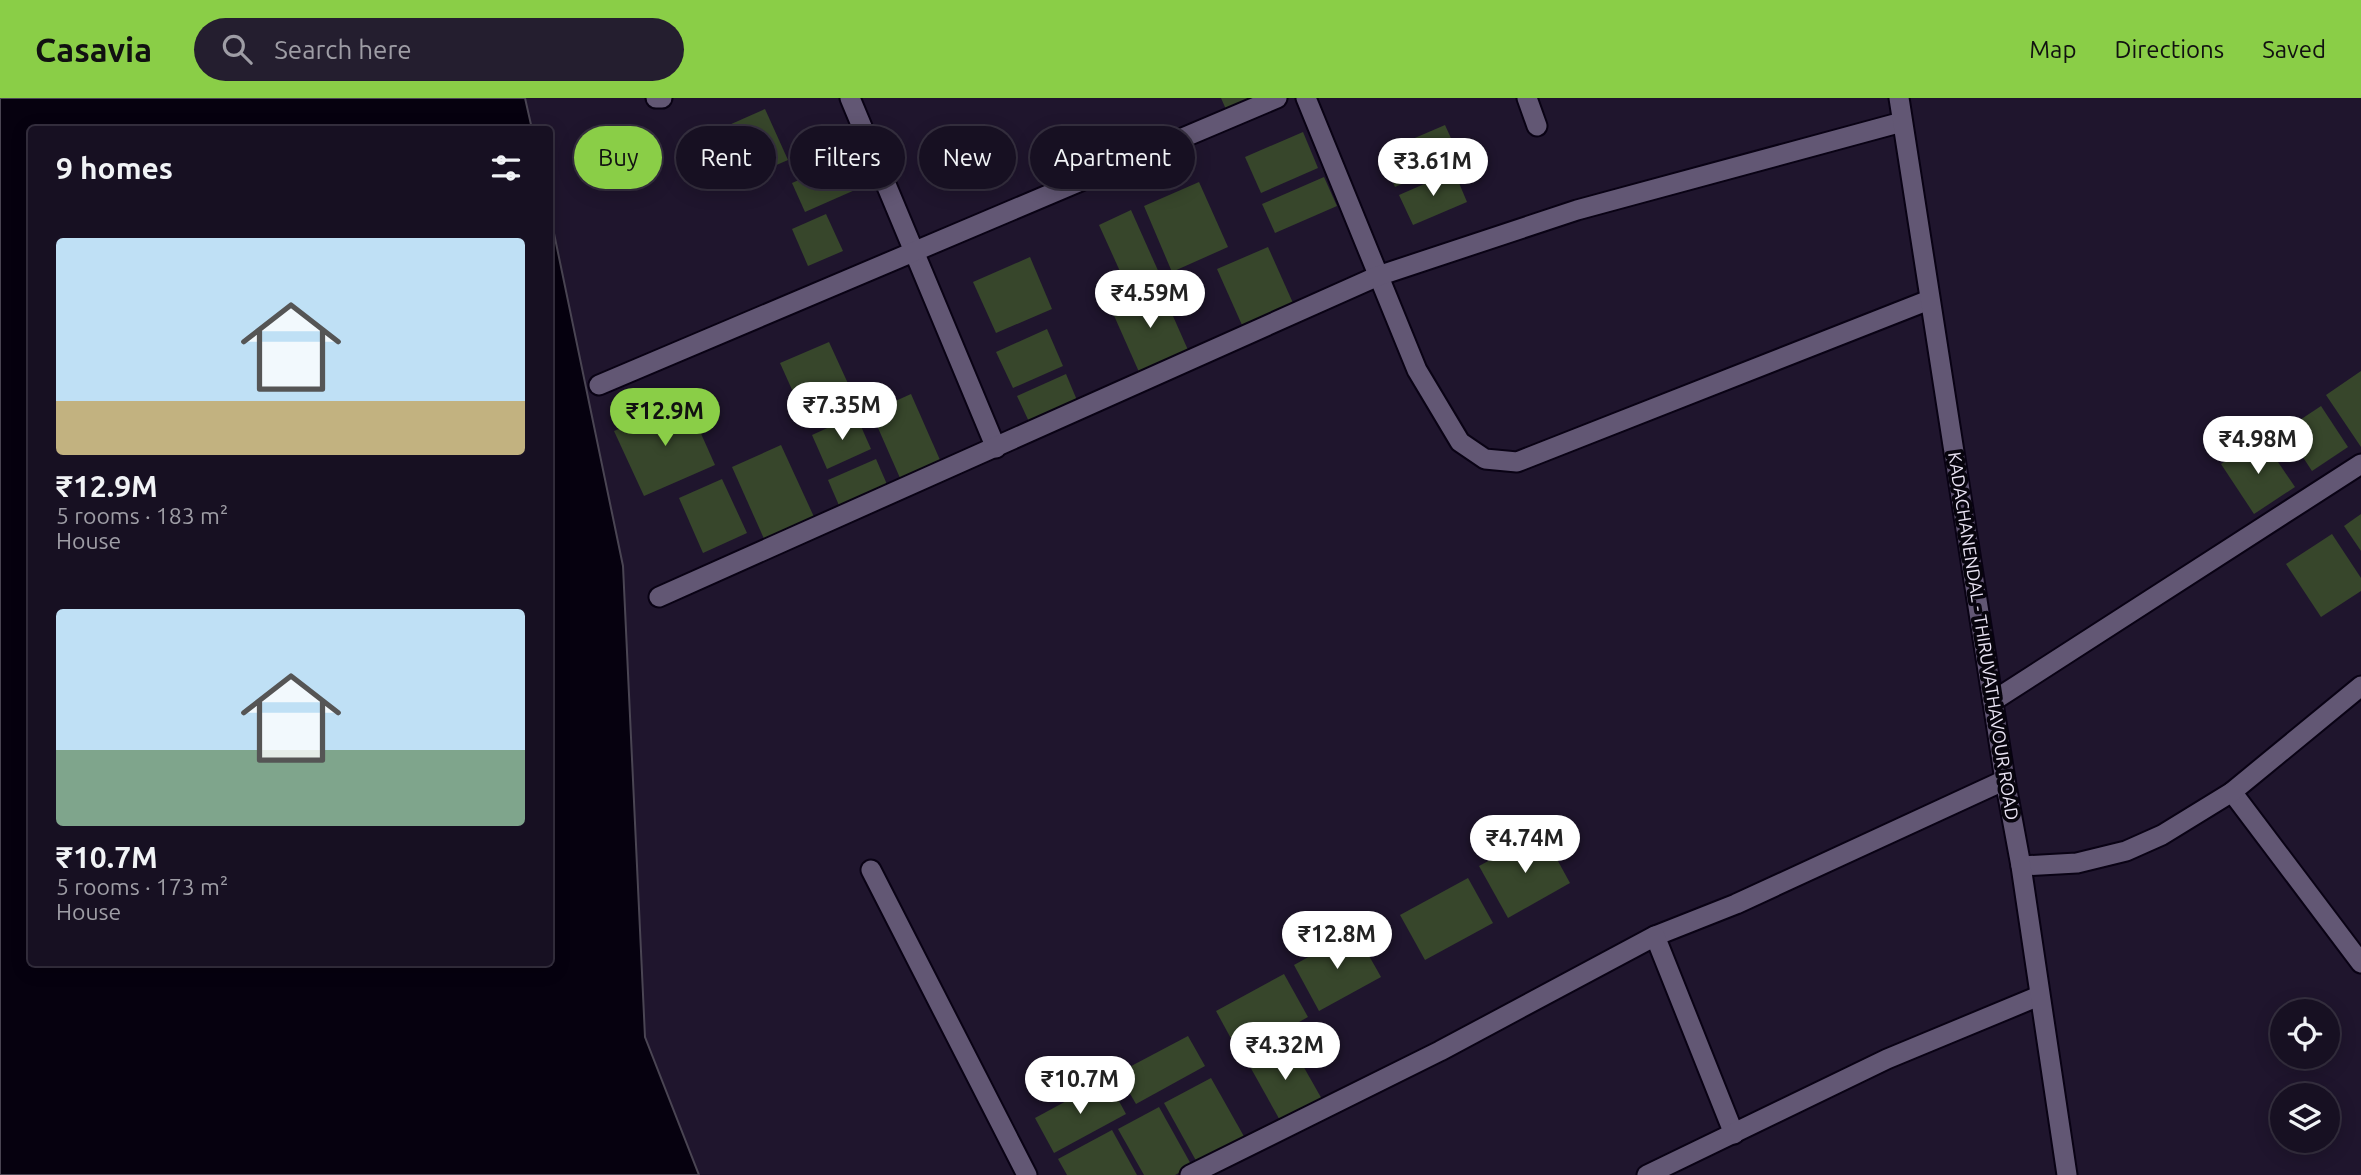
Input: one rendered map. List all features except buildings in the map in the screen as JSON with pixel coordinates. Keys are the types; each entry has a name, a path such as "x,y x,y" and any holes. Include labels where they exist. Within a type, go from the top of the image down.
{"street":[{"path":"656,98 662,98"},
{"path":"850,98 996,447"},
{"path":"598,385 1277,98"},
{"path":"1306,98 1417,370 1460,442 1485,459 1517,463 1929,300"},
{"path":"1527,98 1537,126"},
{"name":"KADACHANENDAL - THIRUVATHAVOUR ROAD","path":"1899,98 2004,780 2021,866 2067,1175"},
{"path":"659,597 1378,276 1577,210 1902,122"},
{"path":"1993,701 2361,464"},
{"path":"2021,866 2077,863 2126,851 2162,835 2232,792 2357,696"},
{"path":"1189,1175 1440,1051 1655,936 1736,904 2004,780"},
{"path":"2232,792 2361,962"},
{"path":"871,870 1027,1175"},
{"path":"1655,936 1734,1133"},
{"path":"1647,1175 1887,1059 2039,996"}],"shaded area":[{"path":"0,98 525,98 531,126 28,126 28,966 553,966 553,228 623,566 645,1037 699,1175 0,1175"}]}
